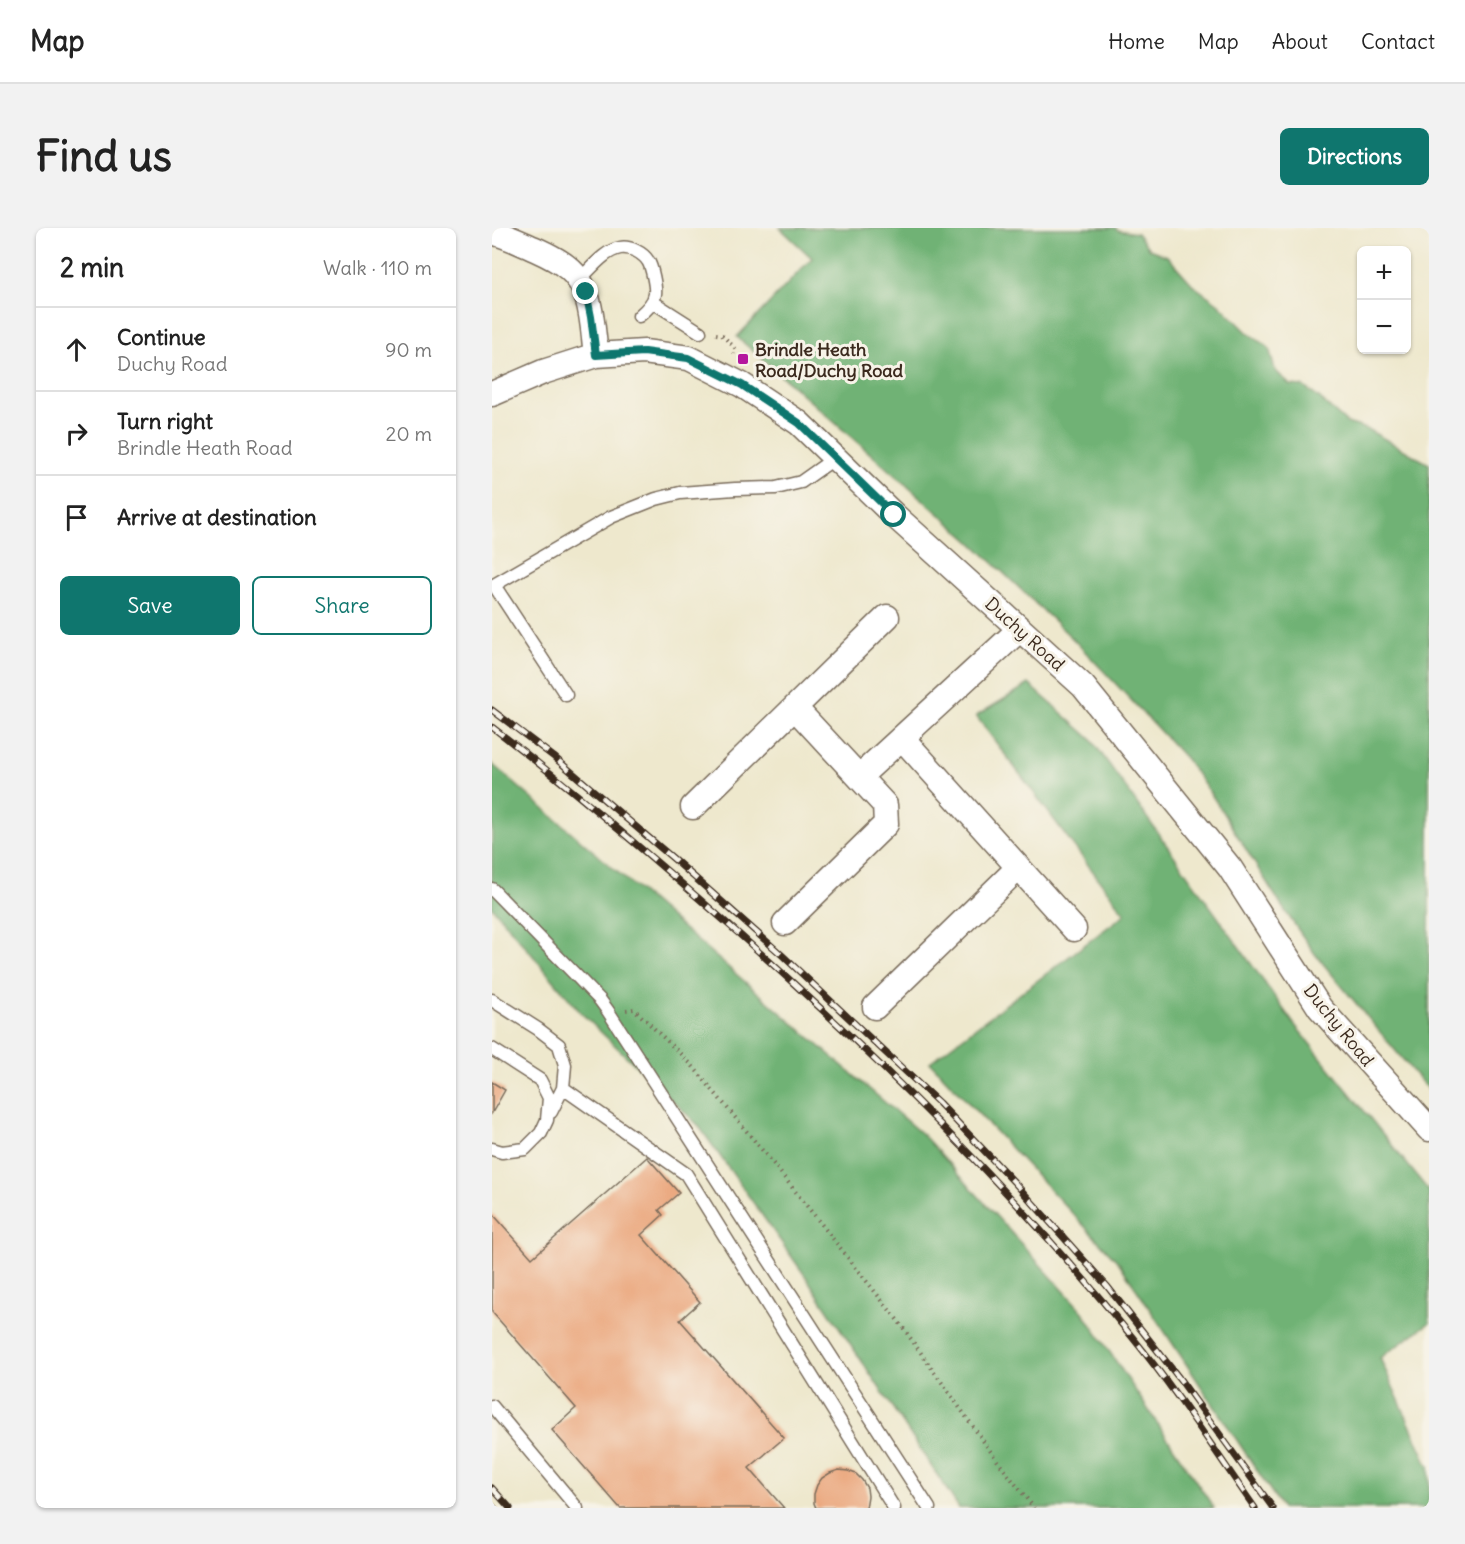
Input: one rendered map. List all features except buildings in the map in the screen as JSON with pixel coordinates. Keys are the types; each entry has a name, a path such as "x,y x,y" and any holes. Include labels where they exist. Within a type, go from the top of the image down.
{"street":[{"path":"492,232 502,234 547,255 568,268 579,280 586,292 596,355"},
{"name":"Duchy Road","path":"492,394 543,372 596,355 644,352 688,358 742,385 799,423 835,459 1083,686 1230,868 1320,1008 1429,1129"},
{"path":"693,807 887,617"},
{"path":"859,777 1020,629"},
{"path":"785,923 886,824 885,805 795,708"},
{"path":"902,738 1074,929"},
{"path":"875,1007 1018,868"}],"lane":[{"path":"579,280 610,252 626,248 641,254 649,262 655,295 653,302 639,316"},
{"path":"653,302 700,332"},
{"path":"566,695 494,585 611,518 656,499 680,494 776,488 801,482 835,459"},
{"path":"492,889 608,1011 929,1508"},
{"path":"492,1000 559,1045 565,1065 563,1088 541,1133 525,1149 502,1152 492,1149"},
{"path":"492,1049 540,1080 549,1098 547,1120"},
{"path":"563,1088 686,1174 894,1508"},
{"path":"492,1406 577,1508"}],"path":[{"path":"608,1011 634,1009 691,1064 899,1322 996,1459 1034,1508"}],"green space":[{"path":"780,228 1116,228 1137,233 1149,249 1167,256 1194,286 1219,304 1248,333 1269,348 1275,370 1290,385 1303,386 1347,423 1367,429 1429,464 1429,1091 1315,954 1186,759 1073,639 970,541 737,337 812,258"},
{"path":"1029,684 1091,739 1294,1024 1429,1191 1429,1323 1380,1358 1429,1467 1429,1508 1282,1508 1119,1263 930,1062 1125,914 976,716"},
{"path":"492,764 924,1136 1083,1312 1214,1508 959,1508 806,1277 698,1125 581,1013 492,907"}],"railway":[{"path":"492,710 554,757 675,860 782,955 939,1103 1014,1182 1107,1286 1179,1378 1273,1508"},
{"path":"492,727 612,824 783,973 888,1072 990,1175 1087,1282 1149,1358 1255,1508"},
{"path":"492,1488 510,1508"}],"place":[{"name":"Brindle Heath Road/Duchy Road","path":"743,359"}],"route":[{"path":"586,292 596,355 644,352 688,358 742,385 799,423 894,515"}]}
